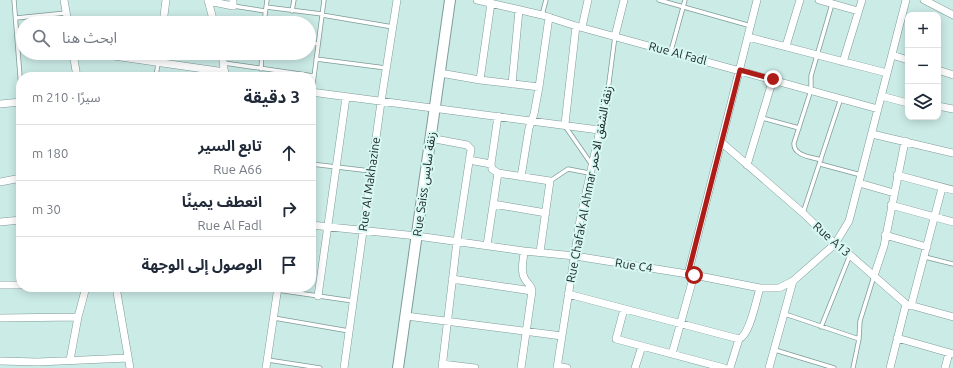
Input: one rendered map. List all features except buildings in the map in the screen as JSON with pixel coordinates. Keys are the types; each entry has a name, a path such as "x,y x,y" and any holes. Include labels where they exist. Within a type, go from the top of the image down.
{"street":[{"path":"64,0 67,16"},
{"path":"164,16 166,0"},
{"name":"Rue Al Makhazine","path":"344,368 362,231 397,0"},
{"name":"Rue Saiss زنقة سايس","path":"398,368 450,0"},
{"name":"Rue Al Fadl","path":"477,0 545,16 878,109"},
{"path":"565,124 579,26 588,0"},
{"name":"Rue Chafak Al Ahmar زنقة الشفق الاحمر","path":"615,36 624,0"},
{"path":"672,354 681,323 721,142 757,0"},
{"path":"786,46 800,0"},
{"path":"819,0 858,11"},
{"path":"843,62 862,0"},
{"name":"Rue C4","path":"316,225 417,236 524,251 574,256 691,274 760,288 779,288 793,281 835,244 849,221 906,0"},
{"path":"924,0 953,15"},
{"path":"212,16 208,1 233,3"},
{"path":"480,80 491,3"},
{"path":"512,84 519,10"},
{"path":"521,176 529,128 539,87 545,16"},
{"path":"748,37 888,73"},
{"path":"892,55 905,59"},
{"path":"74,60 76,72"},
{"path":"138,60 213,72"},
{"path":"223,60 225,72"},
{"path":"941,71 953,74"},
{"path":"440,73 480,80 539,87"},
{"path":"747,165 773,79"},
{"path":"316,93 565,124 599,130"},
{"path":"882,96 905,102"},
{"path":"318,296 346,97"},
{"name":"Rue Chafak Al Ahmar زنقة الشفق الاحمر","path":"557,367 574,256 599,130 607,98"},
{"path":"0,104 16,102"},
{"path":"941,107 953,109"},
{"path":"498,116 491,164 492,169 498,173 550,181 540,252"},
{"path":"872,134 953,153"},
{"path":"430,138 467,145 471,149 457,241 442,366 475,368"},
{"path":"874,276 881,257 905,141"},
{"name":"Rue A13","path":"721,142 803,213 835,244 909,305 953,316"},
{"path":"469,160 491,164"},
{"path":"487,245 498,173"},
{"path":"898,175 953,190"},
{"path":"0,182 16,179"},
{"path":"859,183 894,193"},
{"path":"890,368 897,338 925,257 942,188"},
{"path":"494,204 546,213"},
{"path":"891,205 953,222"},
{"path":"0,222 16,220"},
{"path":"885,235 927,247"},
{"path":"521,368 532,291 531,286 524,279 522,273 524,251"},
{"path":"452,279 532,291"},
{"path":"769,368 793,281"},
{"path":"0,285 16,285"},
{"path":"568,294 738,339 742,338 747,331 760,288"},
{"path":"70,360 78,317 85,292"},
{"path":"117,292 130,368"},
{"path":"266,368 277,292"},
{"path":"624,309 616,339 724,368"},
{"path":"406,316 562,336"},
{"path":"0,318 78,317"},
{"path":"897,338 951,353 945,368"},
{"path":"730,368 738,339"},
{"path":"635,368 642,346"},
{"path":"0,361 38,365 70,360 128,358"},
{"path":"557,367 567,368"}],"lane":[{"path":"14,0 16,18"},
{"path":"265,16 266,0"},
{"path":"292,11 294,0"},
{"path":"324,0 316,59 386,68"},
{"path":"545,16 546,0"},
{"path":"659,0 750,26"},
{"path":"671,52 685,0"},
{"path":"233,3 266,9 322,15 393,27"},
{"path":"832,4 817,55 810,82 811,90 794,144 794,149 798,153 821,162 861,175"},
{"name":"Rue Chafak Al Ahmar زنقة الشفق الاحمر","path":"607,98 615,36"},
{"path":"19,60 20,72"},
{"path":"261,69 262,60"},
{"path":"314,72 316,60"},
{"path":"157,72 158,63"},
{"path":"224,63 284,72"},
{"path":"803,213 841,98"},
{"path":"762,118 799,128"},
{"path":"565,124 591,170"},
{"path":"316,165 371,171"},
{"path":"550,181 568,169 591,170"},
{"path":"821,327 850,255"},
{"path":"925,257 953,264"},
{"path":"853,368 859,339 860,321 874,276"},
{"path":"295,292 353,301"},
{"path":"785,314 859,339"},
{"path":"274,318 349,331"},
{"path":"775,350 834,368"},
{"path":"268,360 320,368"}],"route":[{"path":"694,275 688,274 740,70 773,79"}]}
